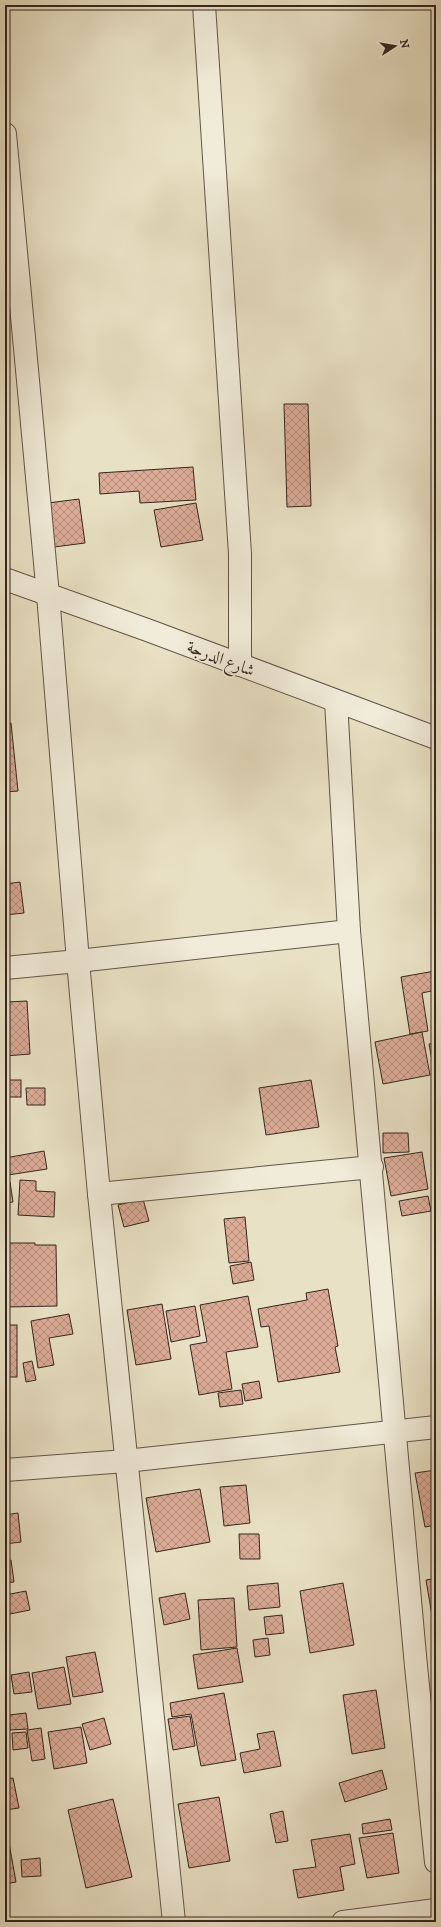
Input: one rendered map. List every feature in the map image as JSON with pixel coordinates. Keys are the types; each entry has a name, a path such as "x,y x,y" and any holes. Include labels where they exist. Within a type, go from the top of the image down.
{"street":[{"path":"204,5 240,554 240,666"},
{"path":"5,134 48,595 99,1194 174,1922"},
{"name":"شارع الدرجة","path":"5,580 150,631 240,666 436,738"},
{"path":"336,701 350,931 372,1167 394,1432 436,1862"},
{"path":"5,968 350,931"},
{"path":"99,1194 372,1167"},
{"path":"5,1470 126,1461 436,1427"},
{"path":"343,1922 436,1910"}],"building":[{"path":"284,404 308,404 311,506 287,507"},
{"path":"193,467 196,500 140,503 139,491 100,494 99,473"},
{"path":"79,499 85,543 54,547 48,503"},
{"path":"196,503 203,540 161,547 154,510"},
{"path":"5,687 8,709 5,709"},
{"path":"11,723 18,791 5,792 5,724"},
{"path":"20,882 24,913 5,915 5,884"},
{"path":"435,971 436,990 422,993 428,1031 410,1034 401,977"},
{"path":"27,1001 30,1054 5,1056 5,1013 8,1013 7,1002"},
{"path":"422,1032 430,1075 383,1084 375,1042"},
{"path":"436,1043 436,1083 429,1044"},
{"path":"5,1080 21,1080 21,1097 5,1097"},
{"path":"311,1080 319,1127 266,1135 259,1088"},
{"path":"26,1088 45,1088 45,1105 27,1105"},
{"path":"383,1133 408,1133 409,1152 383,1153"},
{"path":"44,1151 47,1169 8,1175 5,1158"},
{"path":"422,1152 428,1189 391,1196 384,1158"},
{"path":"20,1180 36,1181 36,1191 55,1192 54,1217 18,1215"},
{"path":"10,1182 13,1202 5,1203 5,1183"},
{"path":"428,1196 431,1211 402,1216 399,1201"},
{"path":"143,1199 149,1221 124,1227 118,1205"},
{"path":"245,1217 249,1261 229,1263 224,1219"},
{"path":"5,1243 56,1245 57,1306 5,1307"},
{"path":"251,1262 254,1280 233,1284 230,1266"},
{"path":"328,1289 338,1346 335,1347 340,1372 278,1382 269,1326 261,1327 258,1309 307,1300 306,1293"},
{"path":"248,1296 258,1347 226,1352 232,1389 199,1395 190,1345 207,1342 200,1305"},
{"path":"162,1304 171,1359 136,1365 127,1310"},
{"path":"195,1306 200,1336 171,1342 166,1311"},
{"path":"69,1314 73,1334 49,1338 54,1365 38,1368 31,1321"},
{"path":"5,1325 17,1325 17,1377 5,1377"},
{"path":"32,1361 36,1380 26,1382 23,1363"},
{"path":"259,1381 262,1398 245,1401 242,1384"},
{"path":"241,1390 243,1404 220,1407 218,1393"},
{"path":"436,1470 436,1525 425,1527 415,1473"},
{"path":"246,1485 250,1523 224,1526 220,1487"},
{"path":"200,1489 210,1542 156,1552 146,1498"},
{"path":"18,1513 21,1542 5,1544 5,1515"},
{"path":"239,1534 259,1534 260,1559 240,1559"},
{"path":"11,1560 14,1582 5,1583 5,1561"},
{"path":"436,1578 436,1639 426,1580"},
{"path":"278,1583 280,1607 249,1610 247,1586"},
{"path":"343,1583 354,1645 310,1653 300,1591"},
{"path":"26,1591 30,1610 5,1615 5,1595"},
{"path":"185,1593 190,1619 164,1625 159,1598"},
{"path":"234,1598 237,1647 201,1650 198,1600"},
{"path":"282,1615 284,1633 266,1635 264,1617"},
{"path":"268,1638 270,1655 255,1657 253,1640"},
{"path":"237,1648 243,1682 198,1689 193,1655"},
{"path":"95,1652 103,1692 73,1697 66,1657"},
{"path":"64,1667 71,1704 38,1709 32,1673"},
{"path":"29,1672 32,1692 14,1694 11,1675"},
{"path":"376,1690 385,1748 352,1754 343,1695"},
{"path":"224,1693 236,1760 201,1766 191,1714 172,1717 170,1703"},
{"path":"26,1713 28,1729 10,1730 9,1715"},
{"path":"190,1716 195,1746 173,1750 168,1719"},
{"path":"104,1718 111,1744 90,1750 82,1724"},
{"path":"81,1727 87,1763 54,1769 48,1732"},
{"path":"41,1728 45,1759 32,1761 27,1730"},
{"path":"274,1731 281,1766 244,1773 240,1753 260,1749 257,1734"},
{"path":"26,1732 28,1748 13,1750 12,1733"},
{"path":"382,1770 387,1789 345,1802 339,1783"},
{"path":"13,1778 19,1808 5,1810 5,1779"},
{"path":"219,1797 230,1861 189,1868 178,1804"},
{"path":"113,1799 132,1877 86,1888 68,1810"},
{"path":"283,1811 288,1841 276,1843 270,1814"},
{"path":"390,1819 392,1830 363,1834 362,1824"},
{"path":"5,1832 7,1832 16,1882 5,1884"},
{"path":"393,1833 399,1873 367,1878 359,1838"},
{"path":"350,1834 355,1864 340,1867 344,1890 298,1898 293,1870 316,1867 311,1840"},
{"path":"40,1858 41,1876 22,1877 21,1860"}]}
